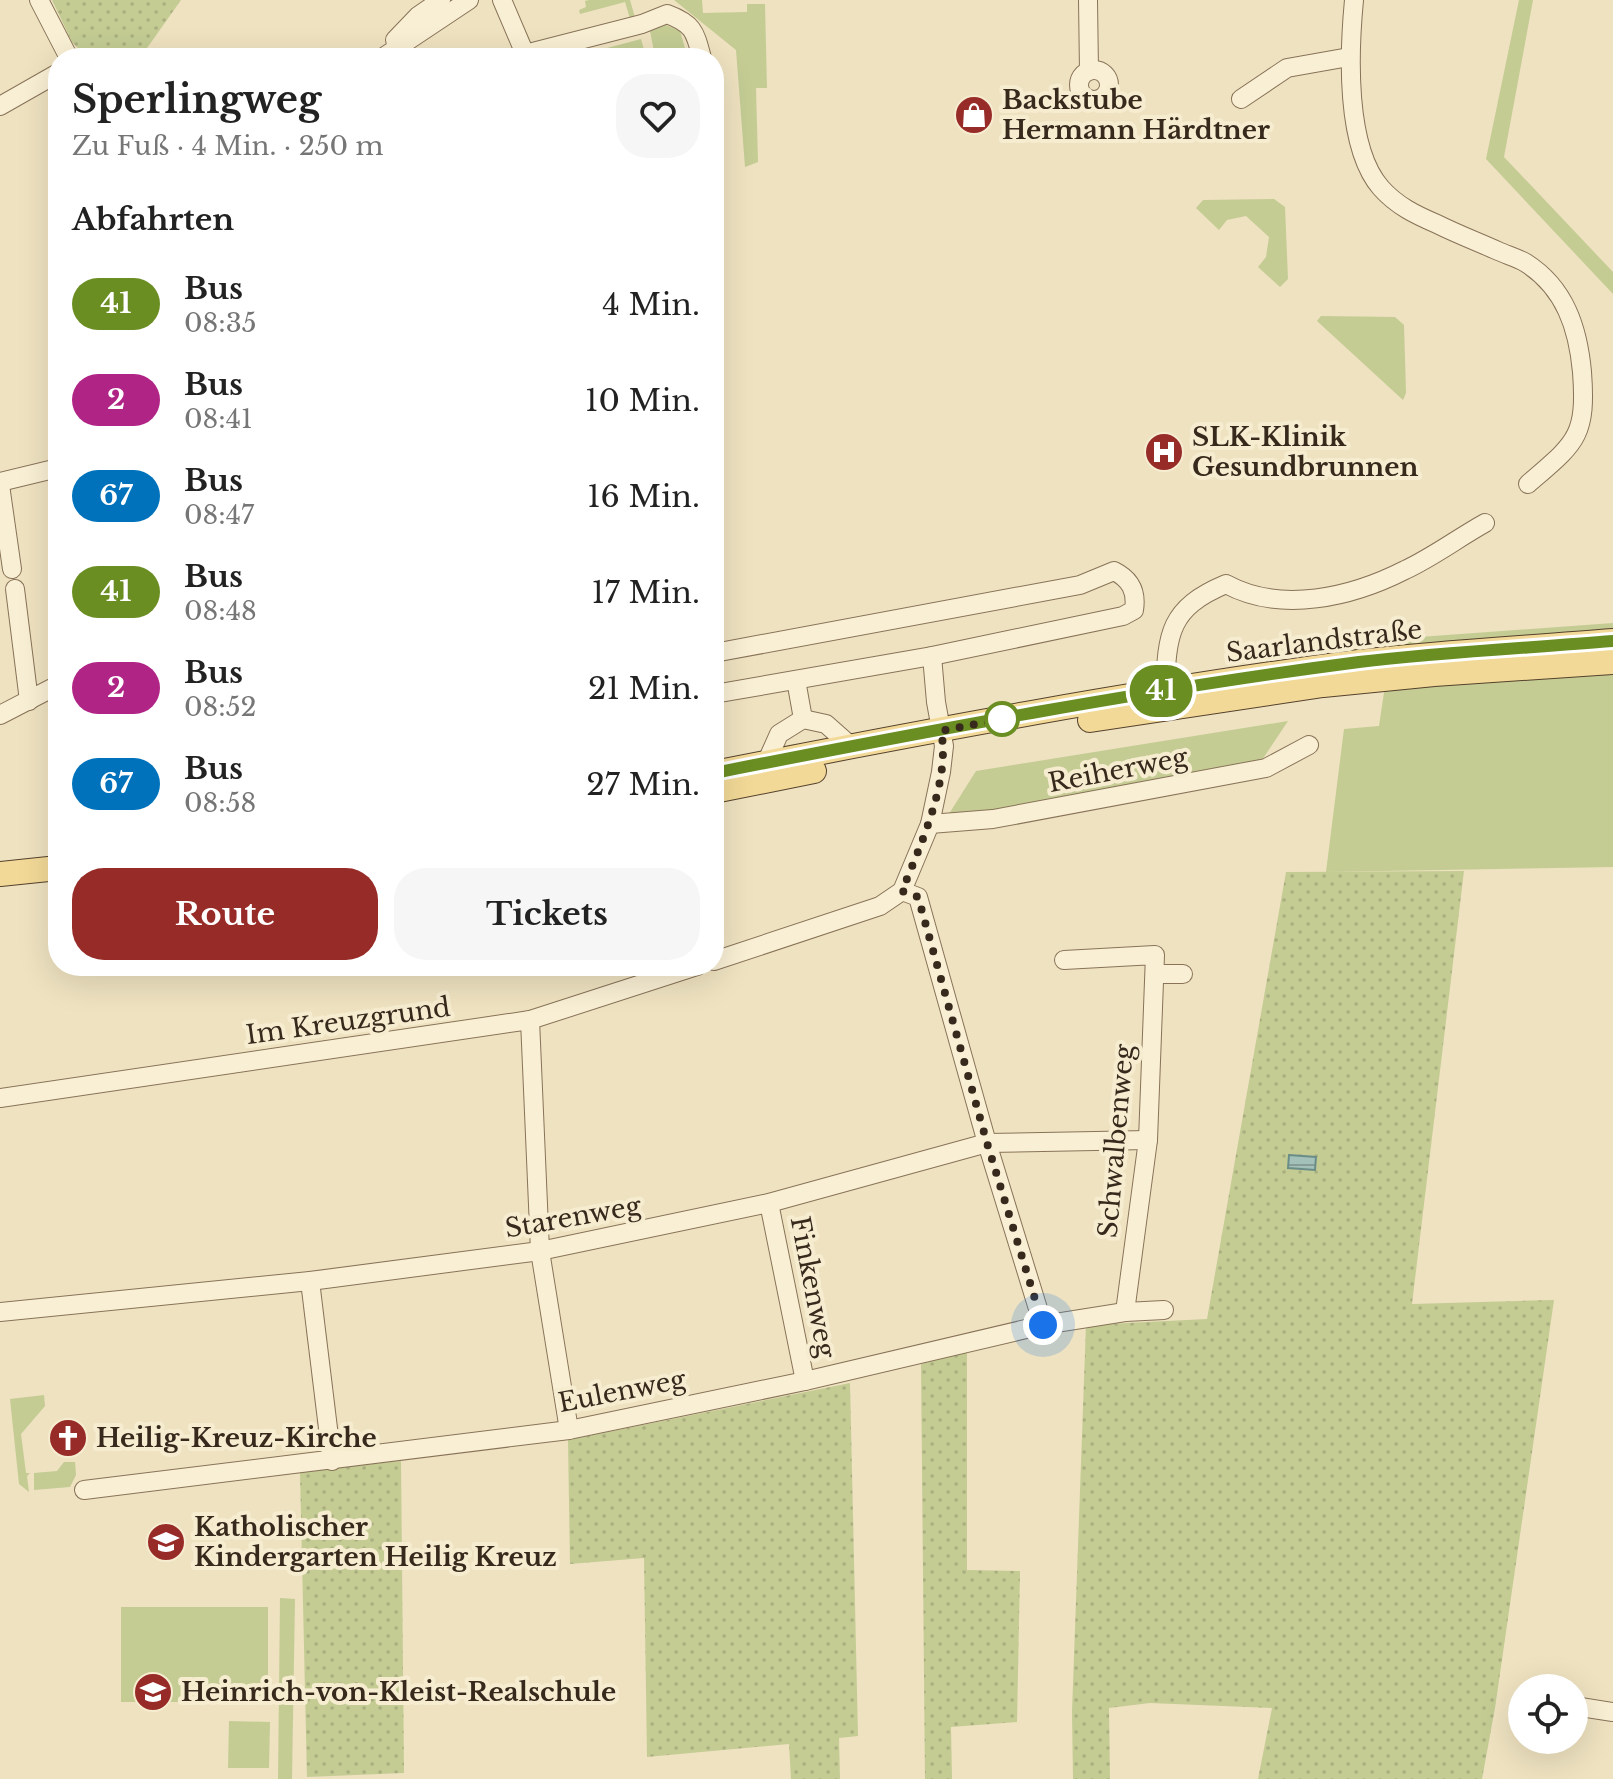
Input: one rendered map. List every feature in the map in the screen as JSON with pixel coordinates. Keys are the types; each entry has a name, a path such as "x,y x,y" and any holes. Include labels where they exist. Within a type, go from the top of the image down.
{"main road":[{"name":"Saarlandstraße","path":"724,789 1165,691 1362,662 1613,641"},
{"name":"Saarlandstraße","path":"724,771 852,747 943,739 1323,685 1613,662"},
{"path":"0,874 48,869"},
{"path":"0,890 48,886"}],"street":[{"path":"39,0 64,48"},
{"path":"389,48 410,23 441,0"},
{"path":"396,48 464,4 479,0"},
{"path":"502,0 517,48"},
{"path":"1088,0 1089,71"},
{"path":"1354,0 1349,57 1360,149 1380,187 1404,209 1526,262 1552,286 1571,314 1580,347 1583,386 1581,429 1566,451 1528,484"},
{"path":"550,48 642,24 665,7 690,26 699,48"},
{"path":"1241,99 1287,68 1349,57"},
{"path":"0,106 48,79"},
{"path":"12,569 0,484 48,471"},
{"path":"1165,691 1170,636 1177,617 1199,595 1226,584 1239,591 1305,601 1334,596 1404,571 1485,523"},
{"path":"724,651 1080,585 1114,571 1126,577 1136,596 1134,610 1123,616 932,656 724,692"},
{"path":"15,589 29,701"},
{"path":"724,958 880,906 902,891 930,824 943,739 932,656"},
{"path":"796,680 803,719"},
{"path":"0,715 48,691"},
{"path":"766,763 779,734 803,719 826,724 852,747"},
{"name":"Reiherweg","path":"930,824 993,819 1266,768 1309,745"},
{"path":"902,891 918,897 987,1143 1043,1325"},
{"path":"1064,960 1155,964 1183,974"},
{"name":"Schwalbenweg","path":"1125,1312 1148,1140 1155,964"},
{"name":"Im Kreuzgrund","path":"0,1098 530,1020 666,976"},
{"path":"530,1020 540,1251 569,1430"},
{"name":"Starenweg","path":"0,1312 310,1281 540,1251 769,1203 987,1143 1148,1140"},
{"name":"Finkenweg","path":"769,1203 805,1381"},
{"path":"310,1281 332,1461"},
{"name":"Eulenweg","path":"84,1490 569,1430 805,1381 1043,1325 1125,1312 1164,1310"},
{"path":"1588,1708 1613,1712"}],"green space":[{"path":"52,0 181,0 147,48 78,48"},
{"path":"630,0 636,21 631,22 625,2 580,14 579,10 586,7 585,1"},
{"path":"674,0 702,0 703,13 747,12 747,4 765,4 767,88 756,88 758,162 745,167 736,50"},
{"path":"1519,0 1533,0 1504,157 1613,272 1613,294 1486,159"},
{"path":"666,25 680,31 685,48 653,48 650,31"},
{"path":"641,39 644,48 607,48"},
{"path":"1274,199 1285,207 1288,279 1280,287 1258,267 1266,257 1269,237 1246,216 1227,220 1219,230 1196,208 1203,200"},
{"path":"1321,316 1395,317 1404,325 1406,393 1403,400 1317,321"},
{"path":"1613,623 1613,867 1326,872 1344,729 1379,726 1392,639"},
{"path":"1288,721 1258,766 993,815 947,817 976,771"},
{"path":"1464,871 1412,1304 1554,1300 1482,1779 1258,1779 1272,1708 1150,1703 1109,1708 1110,1779 1073,1779 1072,1712 1086,1325 1207,1319 1286,872"},
{"path":"967,1351 967,1570 1020,1571 1017,1722 951,1727 952,1779 925,1779 921,1364"},
{"path":"850,1383 858,1736 839,1738 840,1779 791,1779 789,1744 647,1757 644,1558 570,1564 568,1440"},
{"path":"44,1395 45,1406 21,1434 26,1473 30,1473 27,1476 29,1492 19,1484 10,1399"},
{"path":"401,1461 404,1773 307,1777 300,1472"},
{"path":"64,1462 75,1462 76,1475 70,1487 34,1490 34,1473 57,1471"},
{"path":"280,1598 295,1599 292,1779 278,1779"},
{"path":"121,1607 268,1607 268,1702 121,1702"},
{"path":"229,1721 270,1722 269,1768 228,1768"}],"water":[{"path":"1289,1155 1316,1157 1315,1170 1288,1168"}],"bus line":[{"name":"41","path":"724,771 1225,681 1362,662 1613,641"}],"place":[{"name":"Backstube Hermann Härdtner","path":"974,115"},
{"name":"SLK-Klinik Gesundbrunnen","path":"1164,452"},
{"name":"Heilig-Kreuz-Kirche","path":"68,1438"},
{"name":"Katholischer Kindergarten Heilig Kreuz","path":"166,1542"},
{"name":"Heinrich-von-Kleist-Realschule","path":"153,1692"}],"route":[{"path":"1002,719 941,731 944,746 941,772 930,824 902,891 918,897 987,1143 1043,1325"}]}
